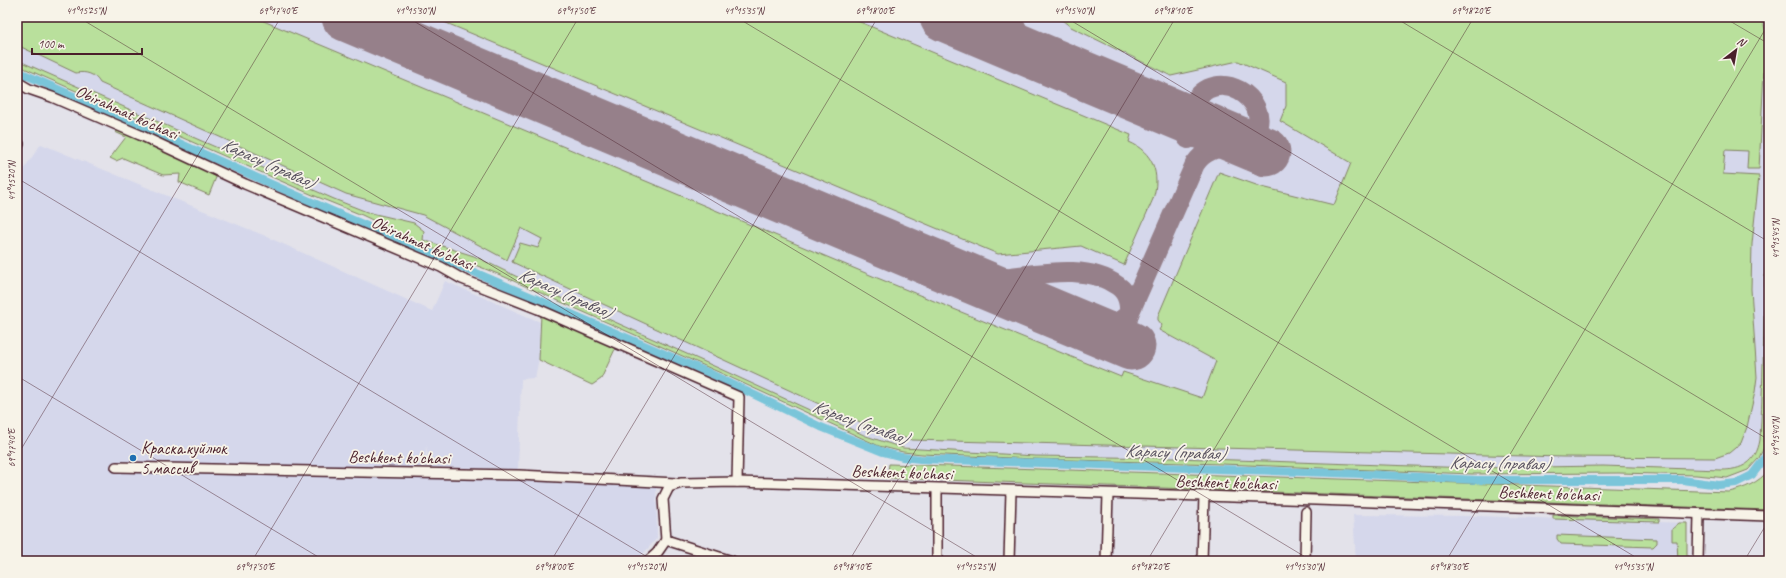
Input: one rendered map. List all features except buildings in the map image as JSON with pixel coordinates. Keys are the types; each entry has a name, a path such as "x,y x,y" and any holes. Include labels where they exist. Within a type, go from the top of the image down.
{"street":[{"name":"Obirahmat ko'chasi","path":"17,82 29,89 52,97 146,137 245,184 441,267 462,279 544,312 739,397 737,482"},
{"name":"Beshkent ko'chasi","path":"116,467 519,475 681,483 737,482 1204,496 1769,516"},
{"path":"648,561 657,553 666,540 662,490 657,482"},
{"name":"Beshkent ko'chasi","path":"663,499 669,487 681,483"},
{"path":"937,489 937,561"},
{"path":"1009,561 1011,491"},
{"path":"1106,561 1108,494"},
{"path":"1202,561 1204,496"},
{"path":"1305,561 1306,512"},
{"path":"1698,561 1699,514"},
{"path":"666,540 732,561"}],"shaded area":[{"path":"17,17 1769,17 1769,187 1765,255 1760,442 1755,454 1749,462 1743,467 1733,470 1603,466 1472,468 1176,458 1035,456 919,449 886,443 866,436 561,298 474,256 423,240 423,229 408,221 367,212 334,199 17,60"},
{"path":"41,144 263,235 432,311 445,281 540,322 539,358 535,378 521,379 518,469 430,467 426,446 425,471 656,477 657,538 637,561 17,561 17,179"},
{"path":"1353,515 1475,516 1687,523 1687,561 1356,561"}],"green space":[{"path":"17,17 254,17 875,277 1121,377 1123,372 1202,398 1216,361 1159,330 1162,325 1158,320 1158,316 1219,172 1262,187 1334,205 1351,163 1280,121 1286,106 1286,82 1238,61 1171,76 1071,27 1058,17 1762,17 1766,34 1759,169 1747,169 1748,151 1725,150 1723,174 1759,176 1752,244 1751,289 1757,377 1755,392 1747,427 1741,443 1729,453 1715,458 1563,457 912,440 873,429 512,262 520,243 538,248 542,239 521,228 507,260 423,215 346,194 100,83 96,77 90,74 83,72 76,73 17,45"},
{"path":"432,17 848,17 1131,135 1129,142 1144,152 1153,165 1156,181 1153,199 1124,265 1081,246 998,254"},
{"path":"17,60 334,199 367,212 414,223 424,231 423,240 474,256 561,298 866,436 903,448 1035,456 1176,458 1472,468 1603,466 1729,470 1742,467 1751,460 1755,454 1760,440 1769,187 1769,319 1764,447 1759,458 1748,470 1727,478 1696,475 1619,473 1472,474 1222,464 1035,459 903,452 879,446 723,374 498,274 424,245 362,215 315,196 17,65"},
{"path":"120,129 217,175 209,195 179,182 180,174 163,175 123,158 116,161 110,158 126,137 115,132"},
{"path":"541,314 616,347 601,379 592,385 539,360"},
{"path":"889,464 1729,492 1751,484 1765,475 1769,470 1769,510 887,478"},
{"path":"1553,515 1659,519 1659,522 1553,519"},
{"path":"1679,523 1687,523 1687,561 1678,561 1677,541 1672,541 1672,529"},
{"path":"1557,535 1657,539 1657,543 1653,547 1561,544 1557,539"}],"waterway":[{"name":"Карасу (правая)","path":"17,71 332,211 709,373 821,427 883,452 902,457 920,459 1363,474 1477,480 1682,480 1719,485 1736,483 1752,475 1765,458 1769,445"}],"taxiway":[{"path":"1012,17 1019,32 1029,45 1057,64"},
{"path":"1086,327 1104,327 1120,321 1129,314 1195,164 1209,151 1243,142 1250,138 1255,132 1258,120 1256,108 1249,98 1239,91 1227,86 1215,87 1203,92 1193,104 1190,112 1187,137"},
{"path":"1150,103 1175,119 1188,139"},
{"path":"964,276 982,279 1052,272 1070,272 1103,278 1118,286 1124,292 1129,305 1128,319"},
{"path":"1062,317 1081,336 1095,341"}],"runway":[{"path":"346,17 1131,346"},
{"path":"944,17 1266,152"}],"place":[{"name":"Краска.куйлюк 5 массив","path":"133,458"}]}
